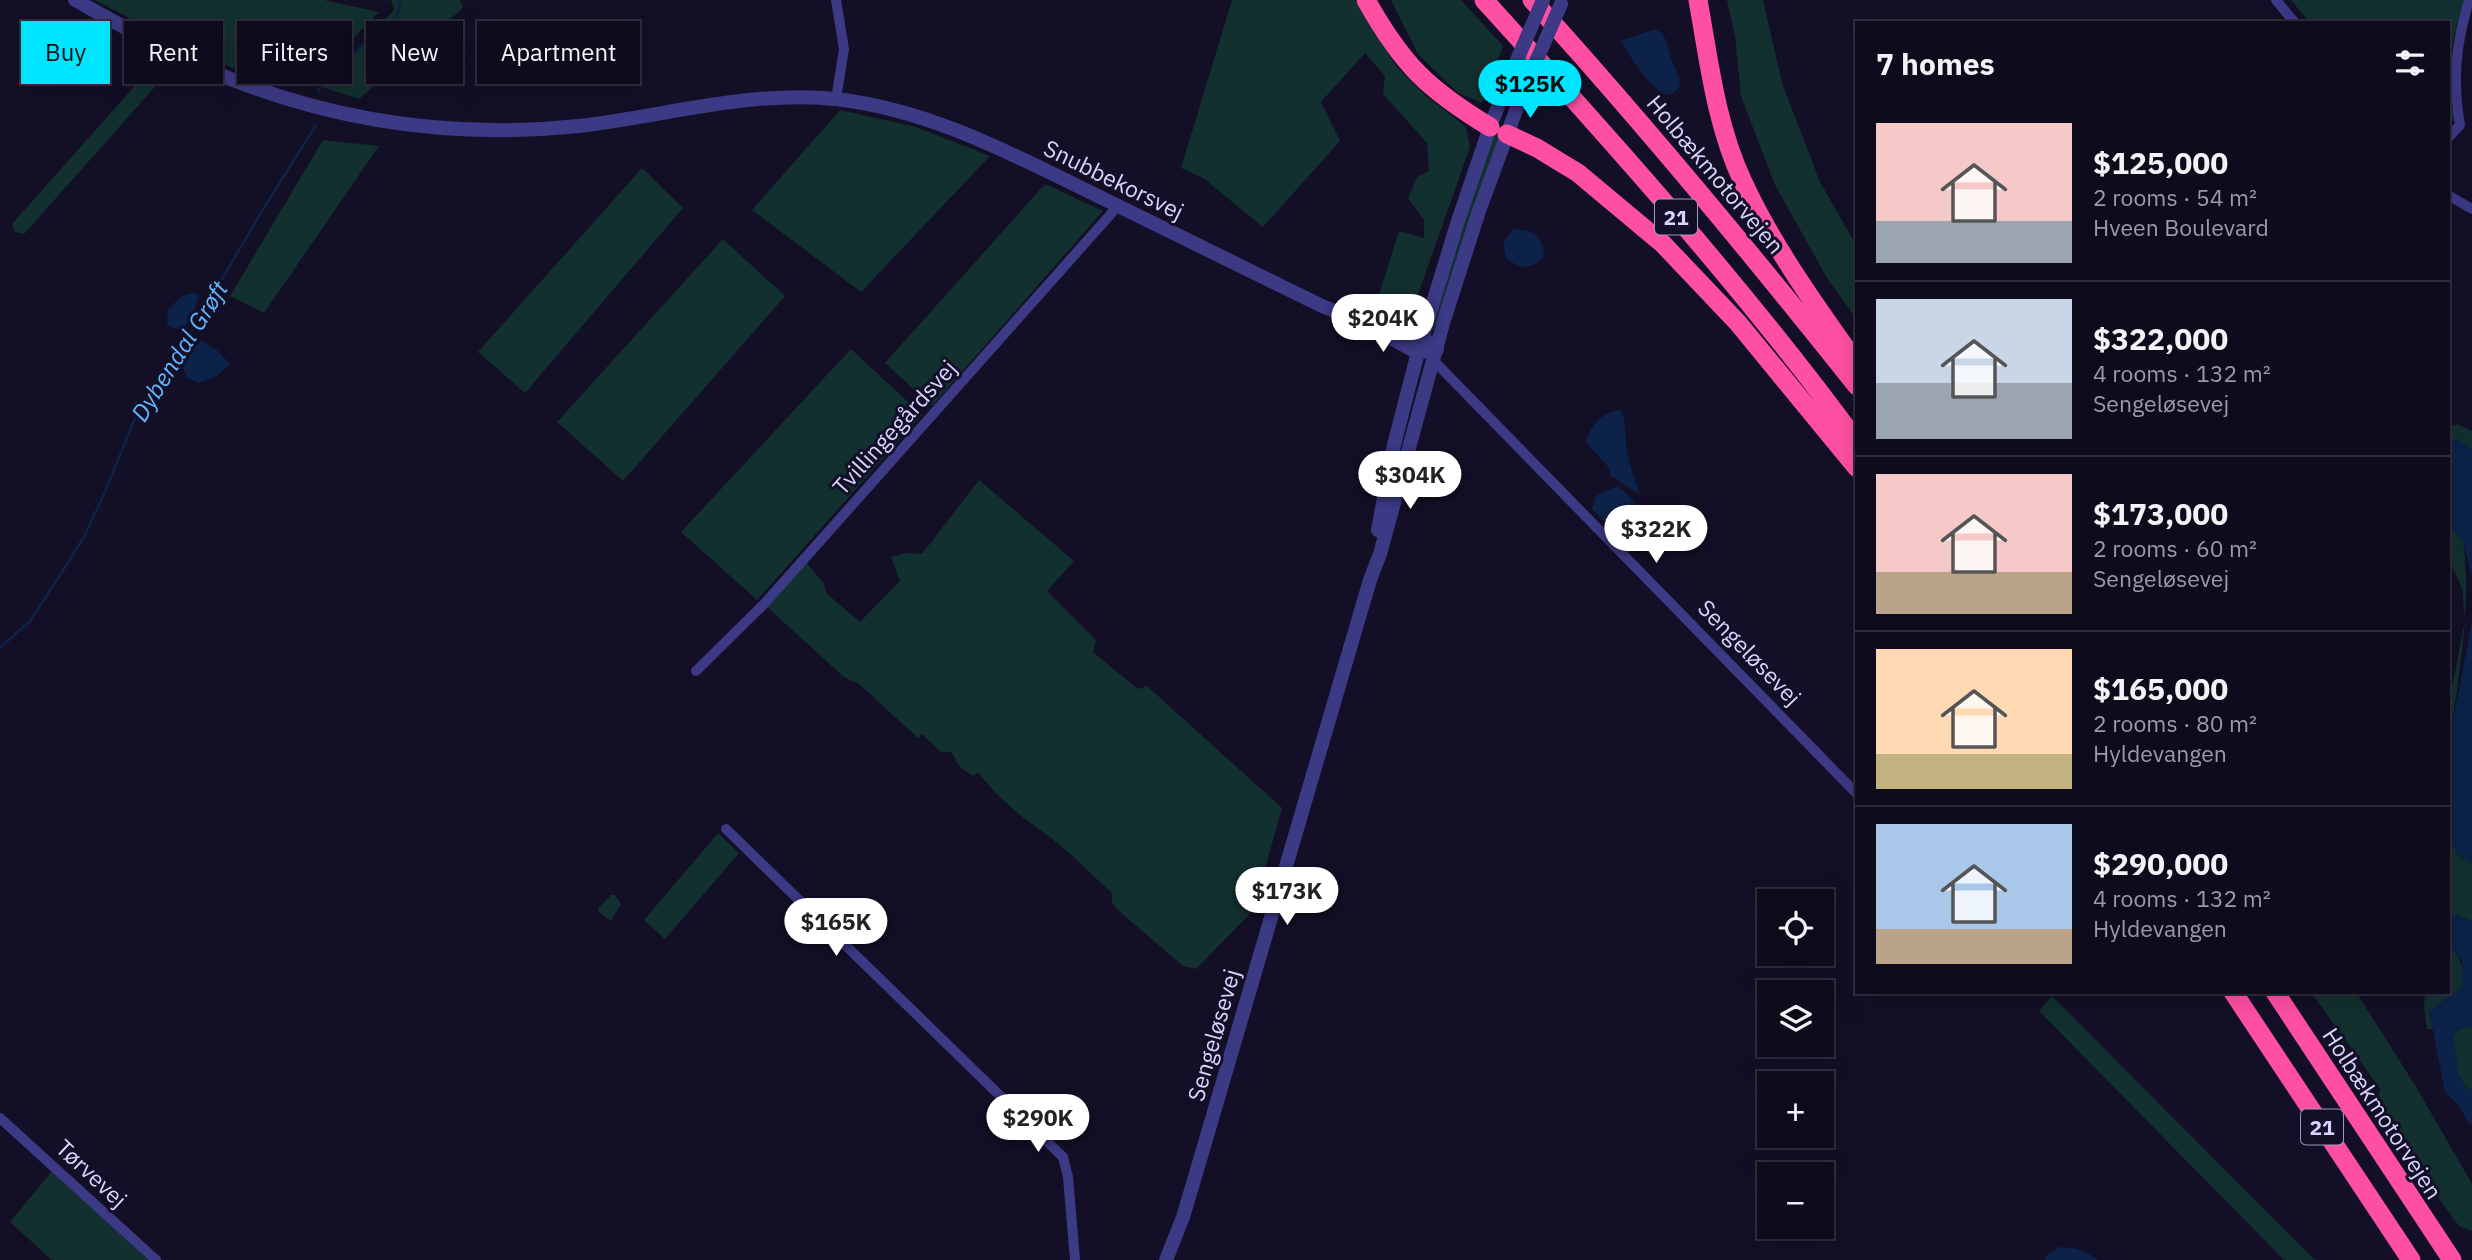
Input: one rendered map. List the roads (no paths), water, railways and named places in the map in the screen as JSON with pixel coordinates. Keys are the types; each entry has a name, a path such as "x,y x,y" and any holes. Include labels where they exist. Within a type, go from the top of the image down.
{"highway":[{"path":"1366,0 1401,55 1419,77 1439,95 1498,131 1537,148 1578,173 1663,244 1738,323 1855,466"},
{"name":"21","path":"1484,0 1609,137 1739,291 1855,439"},
{"name":"Holbækmotorvejen","path":"1532,0 1642,123 1774,281 1855,383"},
{"path":"1698,0 1715,101 1742,181 1779,250 1855,361"},
{"name":"21","path":"2235,994 2411,1260"},
{"name":"Holbækmotorvejen","path":"2275,994 2452,1260"}],"street":[{"name":"Snubbekorsvej","path":"75,0 188,60 239,82 332,112 429,128 513,131 552,129 747,100 791,98 836,99 904,112 949,126 1005,150 1322,306 1364,323 1418,352"},
{"path":"835,0 844,49 836,99"},
{"path":"1418,352 1435,355 1479,211 1507,83 1543,0"},
{"path":"1498,131 1522,93 1563,0"},
{"path":"2276,0 2293,21"},
{"path":"2450,136 2460,125 2454,83 2456,58 2469,0"},
{"name":"Sengeløsevej","path":"1370,580 1394,446 1422,337 1498,131"},
{"path":"2450,196 2472,209"},
{"name":"Tvillingegårdsvej","path":"696,671 765,603 1118,206"},
{"name":"Snubbekorsvej","path":"1364,323 1422,337 1435,355"},
{"name":"Sengeløsevej","path":"1166,1260 1183,1217 1370,580 1380,554 1435,355"},
{"name":"Sengeløsevej","path":"1435,355 1855,792"},
{"path":"726,829 1063,1157 1068,1177 1075,1260"},
{"name":"Tørvevej","path":"0,1118 156,1260"}],"water":[{"path":"1655,29 1665,38 1680,80 1678,89 1666,95 1646,78 1621,41"},
{"path":"1513,229 1526,231 1539,238 1544,256 1535,264 1526,267 1516,265 1506,258 1503,243"},
{"path":"192,293 199,295 194,312 185,326 174,329 167,324 168,309 181,297"},
{"path":"202,341 217,350 230,364 217,376 199,383 188,378 182,366 189,352"},
{"path":"1621,410 1628,456 1639,490 1637,493 1611,476 1609,468 1586,442 1598,420 1608,413"},
{"path":"2456,438 2472,451 2472,576 2462,539 2450,528 2450,444"},
{"path":"1617,486 1637,506 1640,529 1637,548 1632,549 1592,509 1596,496"},
{"path":"2472,621 2472,863 2458,855 2450,840 2450,735"},
{"path":"2450,913 2472,921 2472,1026 2458,1029 2453,1037 2458,1072 2465,1087 2472,1090 2472,1125 2460,1107 2445,1092 2429,1011 2462,988 2462,961 2450,946"},
{"path":"2060,1247 2080,1250 2098,1260 2045,1260 2047,1255"}],"waterway":[{"name":"Dybendal Grøft","path":"318,92 359,48 390,26 399,10 400,0"},
{"name":"Dybendal Grøft","path":"0,648 30,621 85,535 136,416 158,388 316,125"}]}
